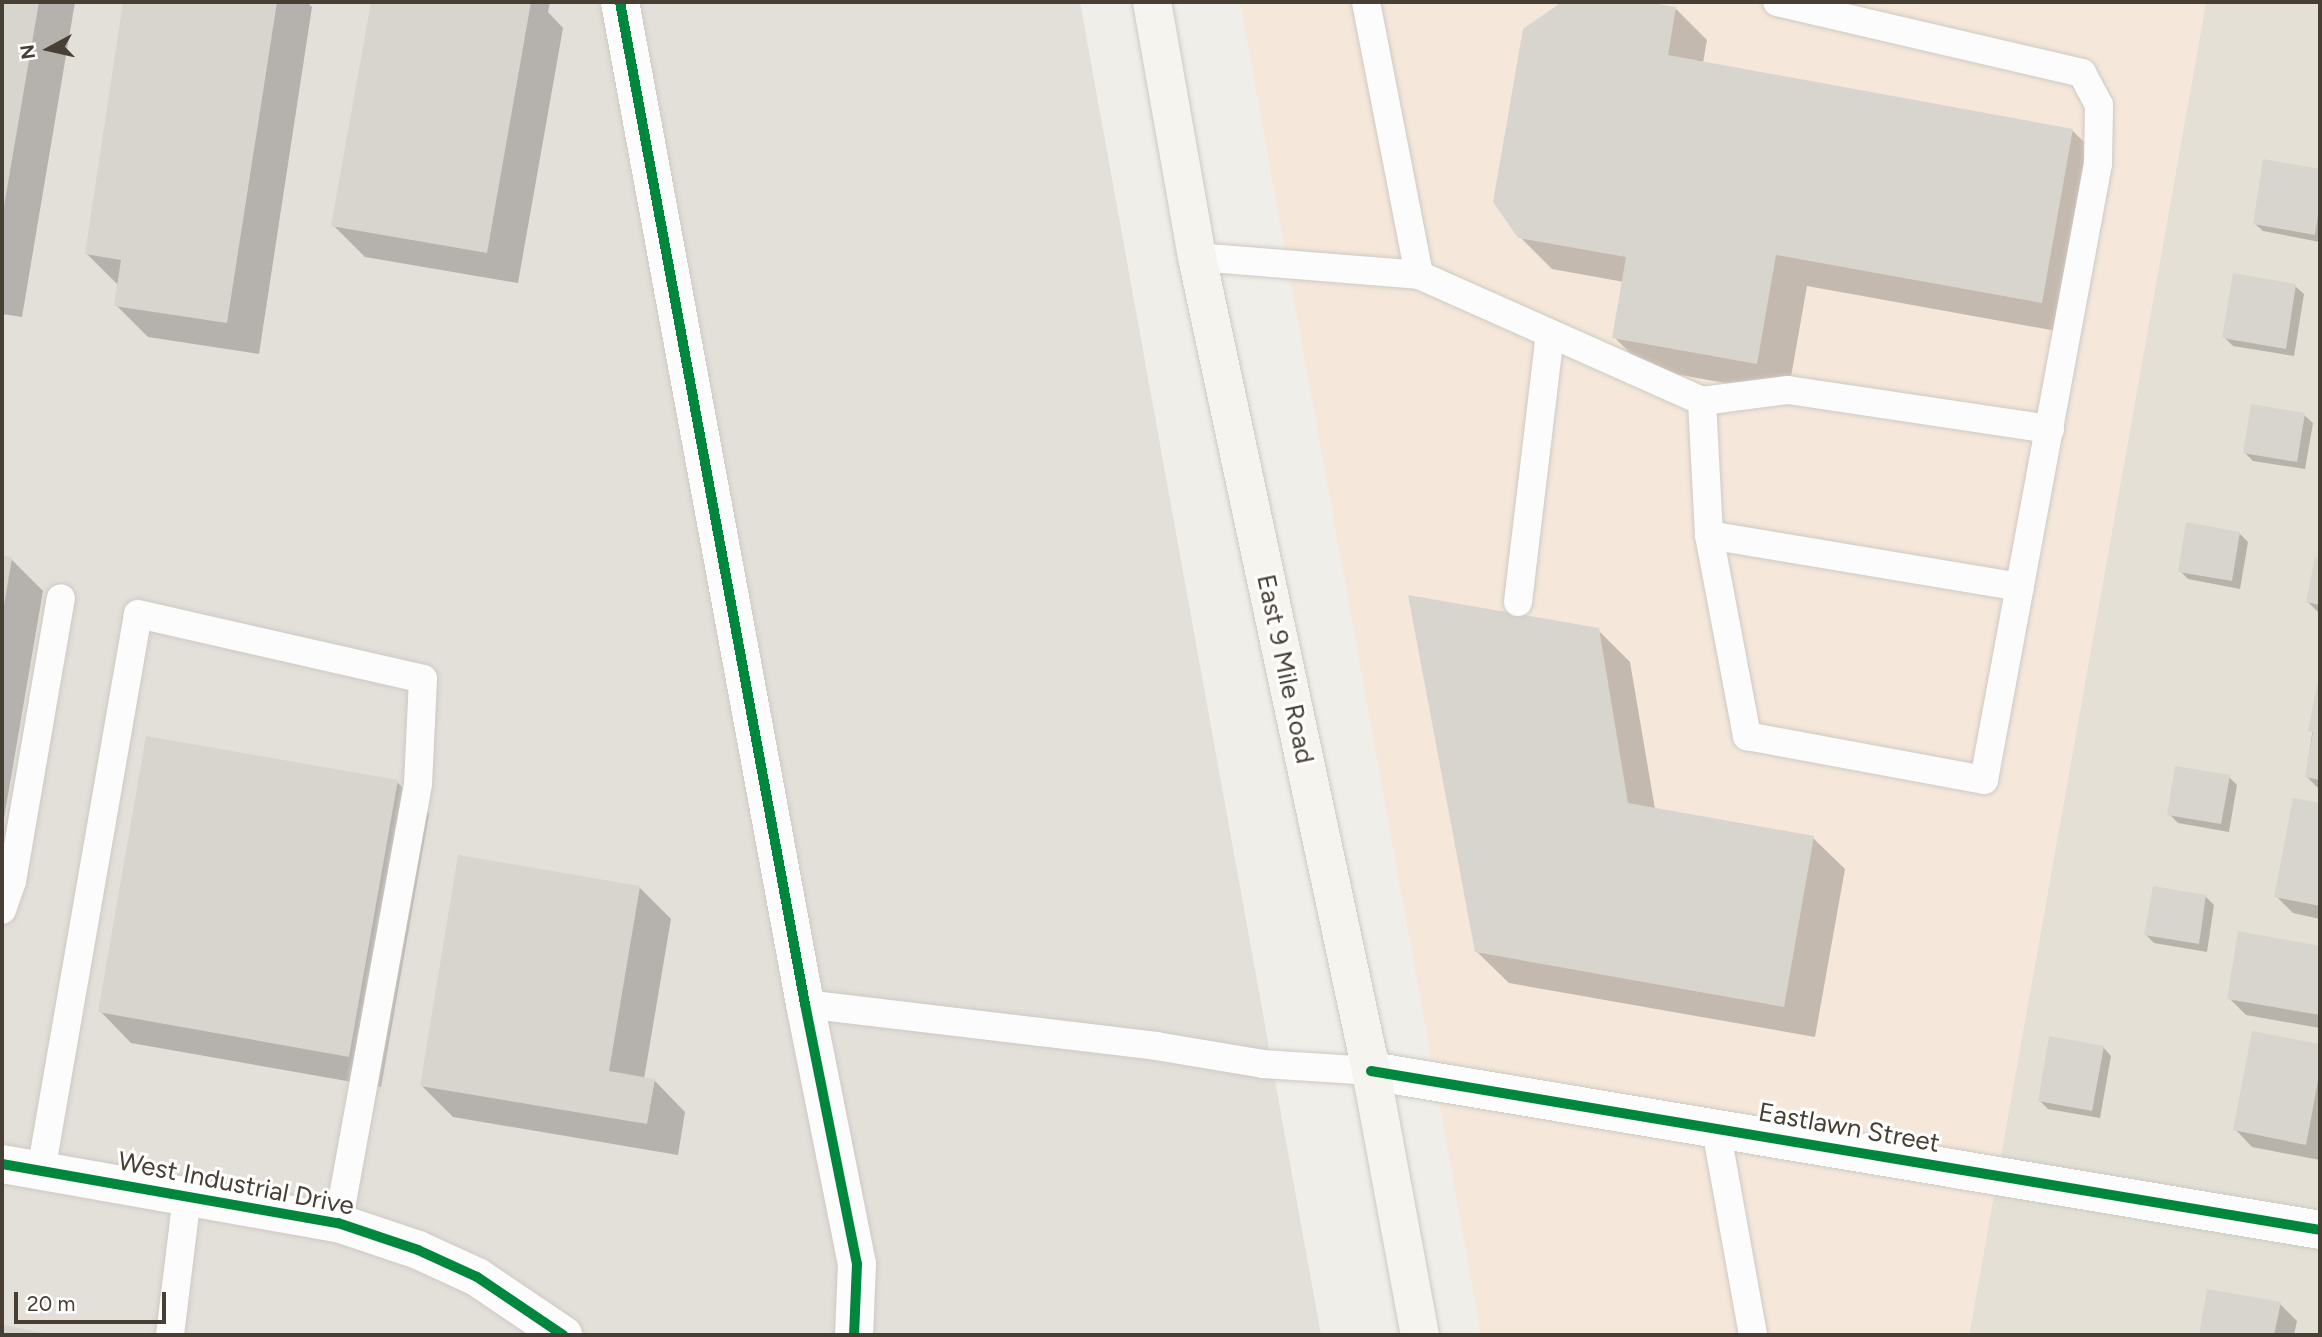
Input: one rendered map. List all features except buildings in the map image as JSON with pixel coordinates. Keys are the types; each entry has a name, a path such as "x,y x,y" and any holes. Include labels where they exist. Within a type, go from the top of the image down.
{"main road":[{"name":"East 9 Mile Road","path":"1152,2 1197,257 1371,1071 1420,1335"}],"street":[{"path":"620,2 805,1004 857,1264 854,1335"},
{"name":"Eastlawn Street","path":"1371,1071 2320,1230"},
{"name":"West Industrial Drive","path":"2,1164 338,1223 418,1250 477,1277 563,1335"}],"lane":[{"path":"1366,2 1419,275"},
{"path":"1702,401 1709,535 1747,736 1984,780 2098,164 2099,105 2082,73 1777,2"},
{"path":"1197,257 1419,275 1702,401 1788,390 2050,429"},
{"path":"1518,602 1550,335"},
{"path":"1709,535 2021,587"},
{"path":"2,910 12,881 61,598"},
{"path":"41,1171 138,614 422,679 418,784 338,1223"},
{"path":"805,1004 1156,1046 1263,1064 1371,1071"},
{"path":"1716,1129 1753,1335"},
{"path":"170,1335 187,1197"}],"shaded area":[{"path":"2,2 1080,2 1321,1335 2,1335"},
{"path":"1240,2 2206,2 1969,1335 1481,1335"},
{"path":"2206,2 2320,2 2320,1335 1969,1335"}],"cycle path":[{"path":"620,2 805,1004 857,1264 854,1335"},
{"path":"1371,1071 2320,1230"},
{"path":"2,1164 338,1223 418,1250 477,1277 563,1335"}]}
